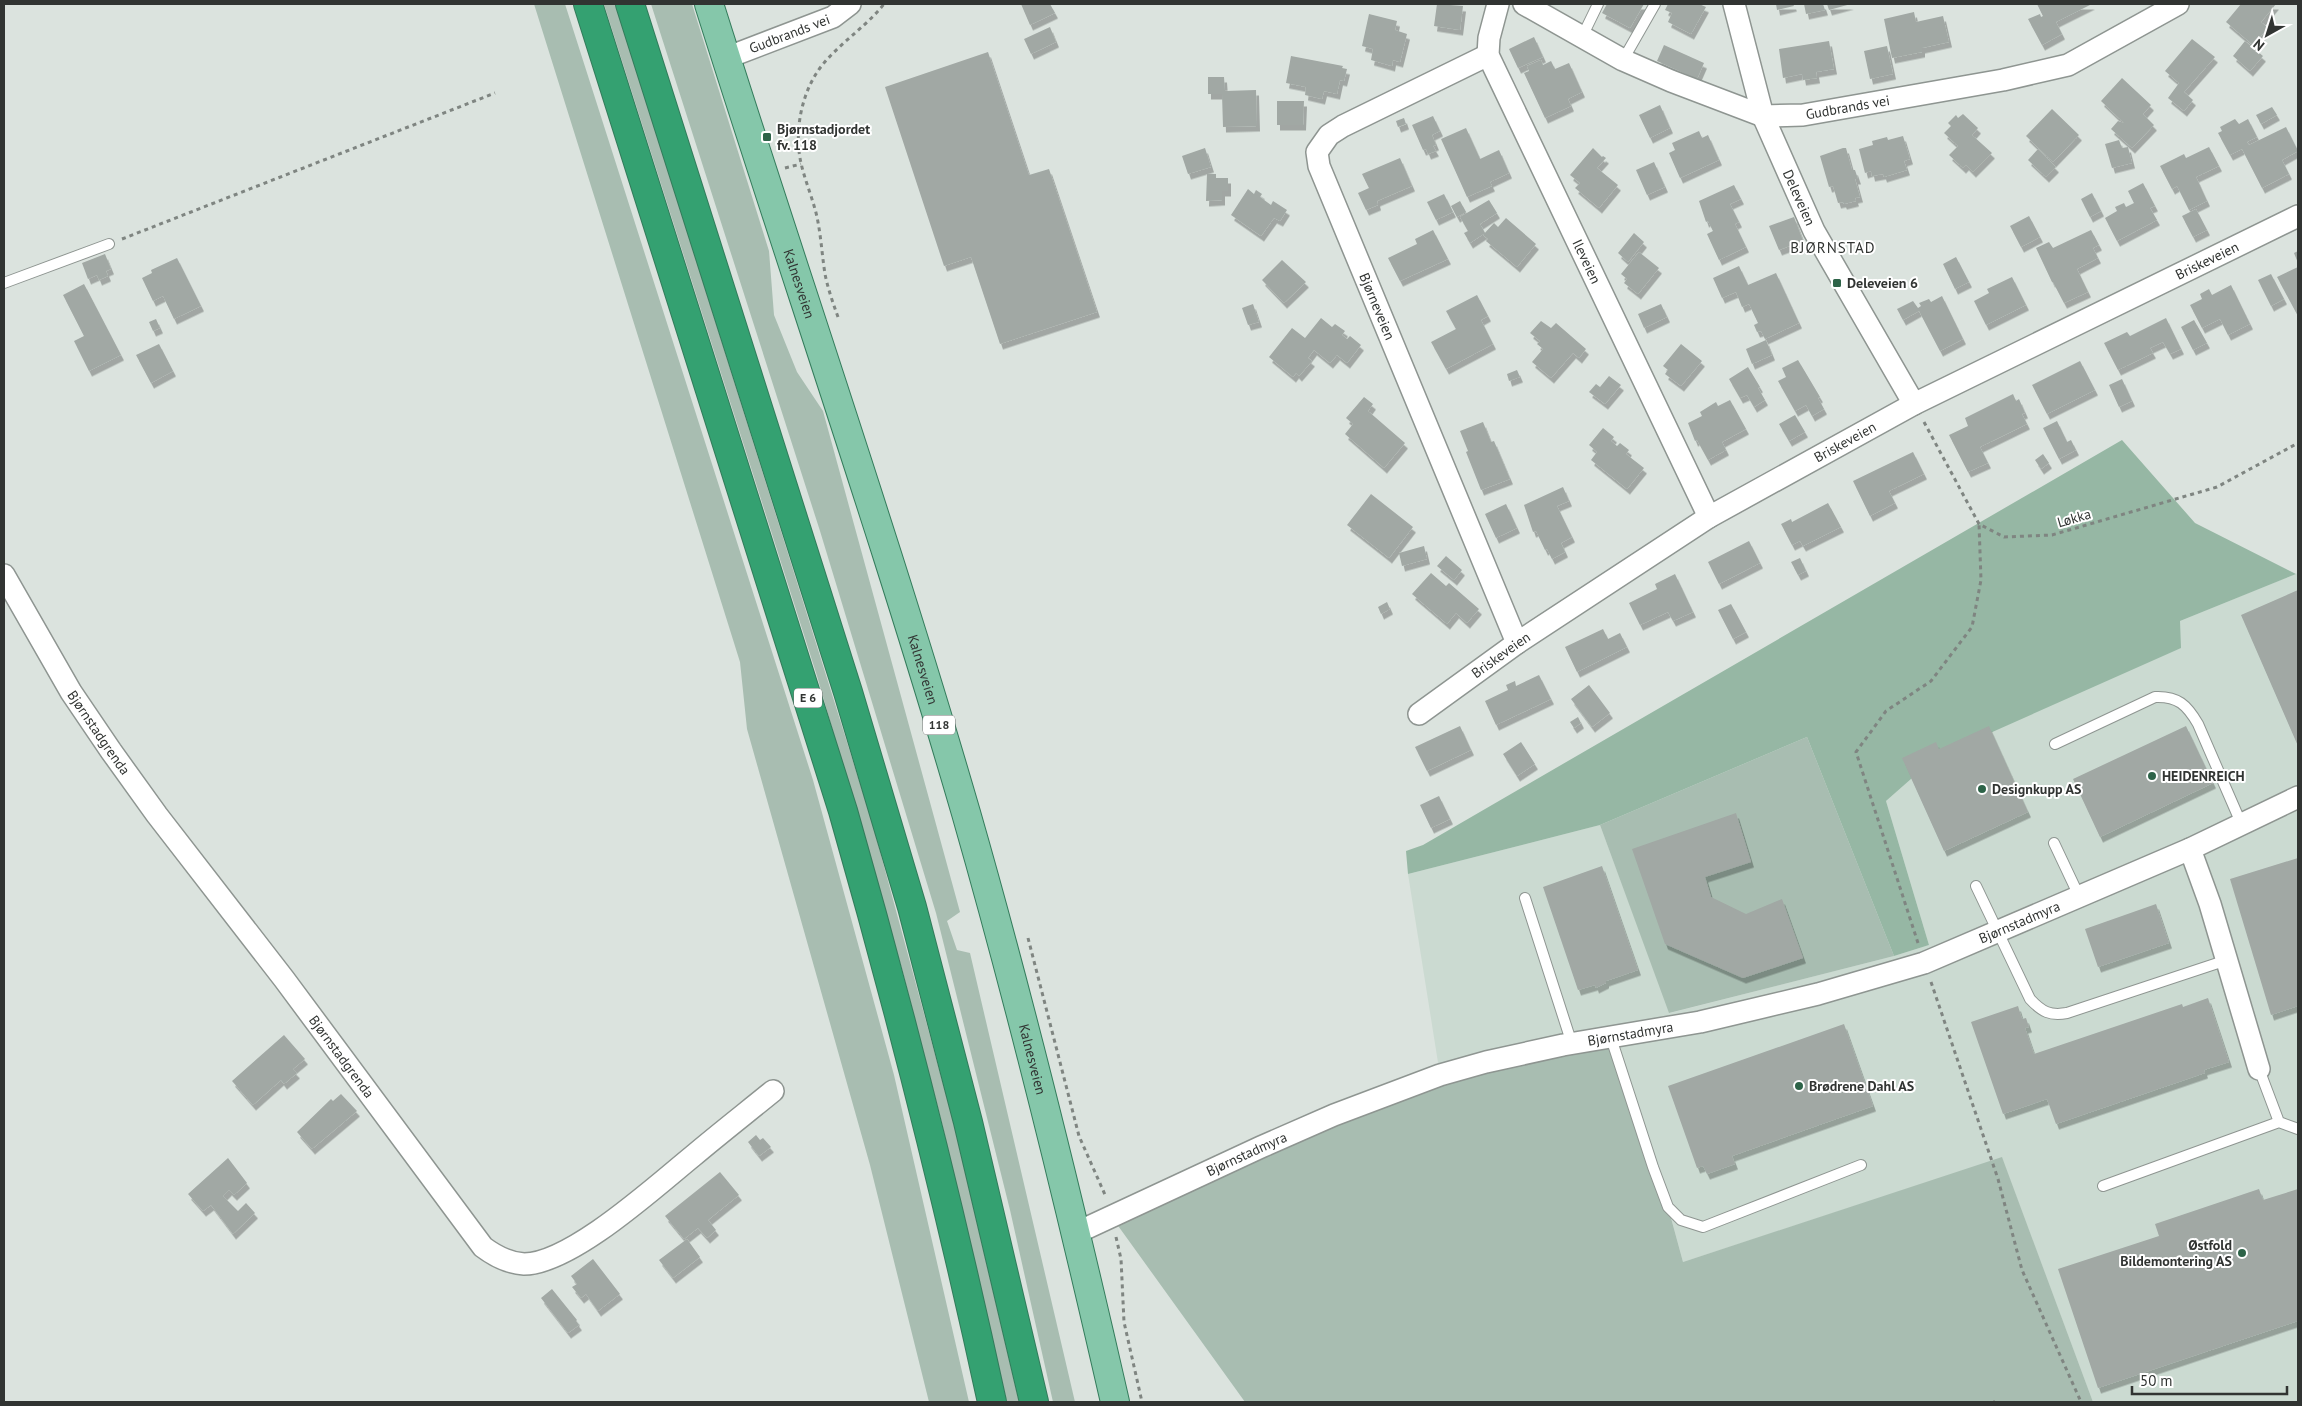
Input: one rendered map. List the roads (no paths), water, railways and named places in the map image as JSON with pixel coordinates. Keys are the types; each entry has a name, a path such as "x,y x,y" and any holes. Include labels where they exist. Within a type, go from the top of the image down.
{"highway":[{"name":"E 6","path":"588,4 809,703 871,910 929,1131 992,1402"},
{"path":"630,4 845,683 912,907 968,1122 1034,1402"}],"main road":[{"name":"Kalnesveien","path":"709,4 917,651 966,812 1026,1028 1115,1402"}],"street":[{"name":"Gudbrands vei","path":"726,58 833,17 850,4"},
{"path":"1488,55 1489,38 1498,4"},
{"name":"Gudbrands vei","path":"1524,4 1623,60 1671,81 1763,116 1803,115 2003,80 2068,65 2178,4"},
{"name":"Deleveien","path":"1734,4 1763,116 1814,231 1914,404"},
{"name":"Ileveien","path":"1488,55 1709,516"},
{"name":"Bjørneveien","path":"1488,55 1343,126 1329,135 1317,152 1319,166 1517,643"},
{"name":"Briskeveien","path":"1419,714 1517,643 1709,516 1914,404 2298,216"},
{"name":"Bjørnstadgrenda","path":"4,575 71,692 157,815 278,972 483,1247 499,1258 525,1264 552,1258 584,1239 635,1204 772,1091"},
{"name":"Bjørnstadmyra","path":"1076,1233 1261,1146 1334,1115 1431,1079 1486,1062 1572,1044 1700,1022 1818,994 1924,963 2000,932 2190,848 2298,797"},
{"path":"2190,848 2227,960 2259,1069"}],"lane":[{"path":"1582,37 1598,4"},
{"path":"1623,60 1655,4"},
{"path":"4,283 109,244"},
{"path":"2055,744 2155,697 2168,696 2178,700 2191,712 2198,724 2241,823"},
{"path":"2054,844 2078,896"},
{"path":"1976,886 2000,932 2030,999 2039,1009 2055,1015 2227,960"},
{"path":"1525,898 1572,1044"},
{"path":"1611,1038 1659,1183 1668,1206 1681,1220 1703,1227 1860,1165"},
{"path":"2259,1069 2279,1122"},
{"path":"2103,1186 2279,1122 2298,1129"}],"place":[{"name":"Bjørnstadjordet fv. 118","path":"767,137"},
{"name":"Deleveien 6","path":"1837,283"},
{"name":"HEIDENREICH","path":"2152,776"},
{"name":"Designkupp AS","path":"1982,789"},
{"name":"Brødrene Dahl AS","path":"1799,1086"},
{"name":"Østfold Bildemontering AS","path":"2242,1253"}],"district":[{"name":"BJØRNSTAD","path":"1833,248"}]}
